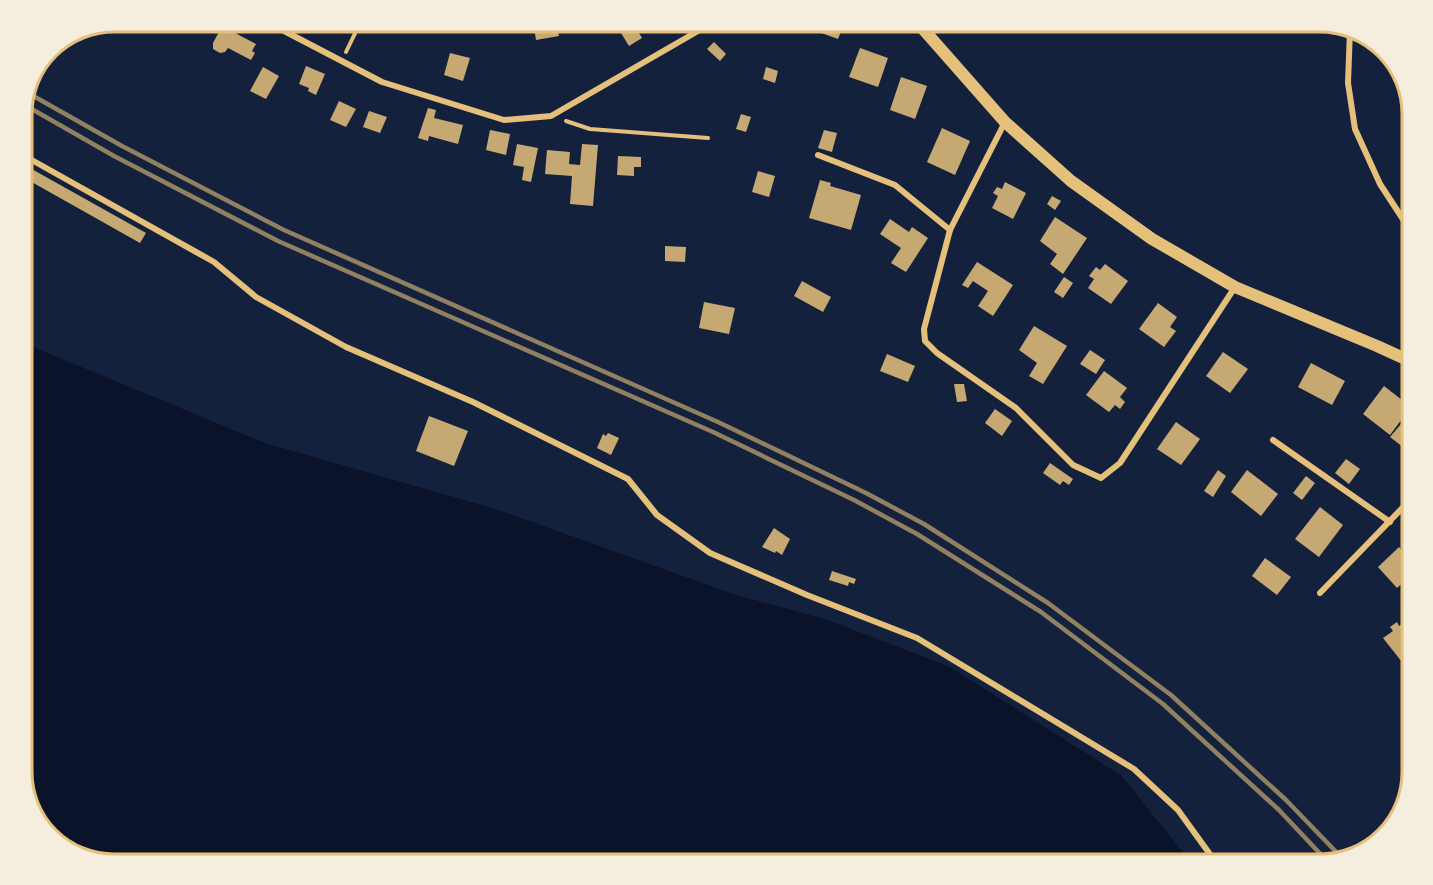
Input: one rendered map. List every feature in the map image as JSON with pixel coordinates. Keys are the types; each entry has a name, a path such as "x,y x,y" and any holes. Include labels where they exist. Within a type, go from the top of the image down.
{"main road":[{"path":"926,32 1005,122 1071,181 1152,239 1234,288 1401,357"}],"street":[{"path":"286,32 382,82 504,120 551,116 698,32"},
{"path":"1350,37 1348,83 1355,129 1380,184 1401,216"},
{"path":"1005,122 950,230 924,329 925,341 937,353 1016,408 1073,465 1101,477 1120,463 1234,288"},
{"path":"818,155 895,184 950,230"},
{"path":"32,160 214,262 256,297 346,346 473,402 628,480 657,515 711,553 807,595 917,638 1134,768 1178,810 1210,854"},
{"path":"1273,440 1390,522"},
{"path":"1320,593 1402,509"}],"path":[{"path":"342,61 356,32"},
{"path":"551,116 590,129 708,138"}],"water":[{"path":"32,347 265,443 499,510 736,595 828,620 950,667 1122,776 1184,854 114,854 92,851 64,837 56,829 40,808 33,787"}],"building":[{"path":"219,32 233,32 256,44 252,51 255,53 251,60 228,48 225,52 220,53 213,49 213,43"},
{"path":"535,32 558,32 559,36 536,40"},
{"path":"638,32 642,38 629,46 621,33"},
{"path":"819,32 841,32 838,39"},
{"path":"714,42 726,54 720,61 707,49"},
{"path":"860,48 888,58 878,87 849,77"},
{"path":"450,53 470,58 463,81 444,75"},
{"path":"306,66 325,74 316,95 308,91 309,88 299,84"},
{"path":"263,67 279,76 266,99 250,91"},
{"path":"766,67 778,71 775,83 763,79"},
{"path":"901,77 927,86 915,119 890,110"},
{"path":"339,101 356,109 346,127 330,120"},
{"path":"428,108 436,110 434,118 463,125 458,144 429,136 428,141 418,138"},
{"path":"369,111 387,117 380,133 363,127"},
{"path":"741,114 751,117 746,132 736,129"},
{"path":"942,128 970,141 955,175 927,162"},
{"path":"490,130 510,134 506,155 486,150"},
{"path":"824,130 837,133 832,152 818,148"},
{"path":"517,144 538,148 531,182 522,180 524,167 513,165"},
{"path":"582,144 598,145 593,206 570,204 572,176 545,174 547,150 570,152 569,164 580,165"},
{"path":"618,156 641,157 641,167 634,167 634,176 617,175"},
{"path":"32,169 146,233 140,243 32,182"},
{"path":"758,171 775,176 769,197 752,192"},
{"path":"820,180 831,183 830,186 861,195 851,230 809,218"},
{"path":"1005,182 1026,193 1013,219 992,208 998,196 993,193 997,187 1002,189"},
{"path":"1052,196 1061,201 1055,210 1047,204"},
{"path":"1055,217 1087,238 1063,274 1050,264 1057,254 1040,241"},
{"path":"890,219 909,232 912,227 928,238 906,272 891,263 901,248 880,234"},
{"path":"665,246 686,247 685,262 665,261"},
{"path":"977,262 1013,285 993,316 978,306 988,291 973,281 968,288 962,285"},
{"path":"1105,264 1128,281 1111,304 1088,288 1094,279 1089,276 1096,267 1100,270"},
{"path":"1064,277 1073,283 1063,298 1054,292"},
{"path":"802,281 831,297 823,312 794,296"},
{"path":"704,302 735,308 729,334 699,328"},
{"path":"1158,303 1177,317 1170,327 1176,331 1164,347 1139,329"},
{"path":"1034,326 1067,346 1043,384 1029,376 1037,363 1019,350"},
{"path":"1090,350 1105,360 1096,374 1080,364"},
{"path":"1223,352 1248,369 1230,393 1206,376"},
{"path":"887,354 915,366 908,382 880,371"},
{"path":"1311,363 1345,381 1332,405 1298,387"},
{"path":"1104,371 1127,388 1120,397 1125,402 1120,409 1115,405 1109,412 1086,395"},
{"path":"954,384 964,384 967,401 957,402"},
{"path":"1384,386 1401,400 1401,420 1390,435 1363,414"},
{"path":"995,409 1012,421 1002,436 985,423"},
{"path":"429,416 468,431 454,466 416,451"},
{"path":"1176,422 1200,439 1181,465 1157,449"},
{"path":"1401,423 1402,446 1390,437"},
{"path":"608,433 619,438 611,455 597,448 603,434 606,436"},
{"path":"1346,459 1360,469 1349,484 1335,473"},
{"path":"1050,463 1073,479 1069,485 1063,481 1060,485 1043,473"},
{"path":"1218,470 1226,476 1213,497 1204,491"},
{"path":"1247,470 1278,494 1261,516 1231,492"},
{"path":"1306,476 1315,483 1302,500 1293,493"},
{"path":"1320,507 1343,525 1319,557 1295,539"},
{"path":"774,528 790,539 782,555 762,547"},
{"path":"1399,547 1402,550 1402,584 1397,588 1378,567"},
{"path":"1265,558 1291,577 1277,595 1252,576"},
{"path":"832,571 856,579 854,584 849,582 848,586 829,580"},
{"path":"1397,622 1399,626 1402,624 1402,662 1383,638 1393,631 1390,627"}],"railway":[{"path":"33,96 122,146 284,230 718,422 866,493 924,524 1048,603 1171,695 1286,800 1336,852"},
{"path":"32,109 114,156 278,241 713,432 854,500 917,534 1041,612 1163,704 1279,810 1320,854"}]}
